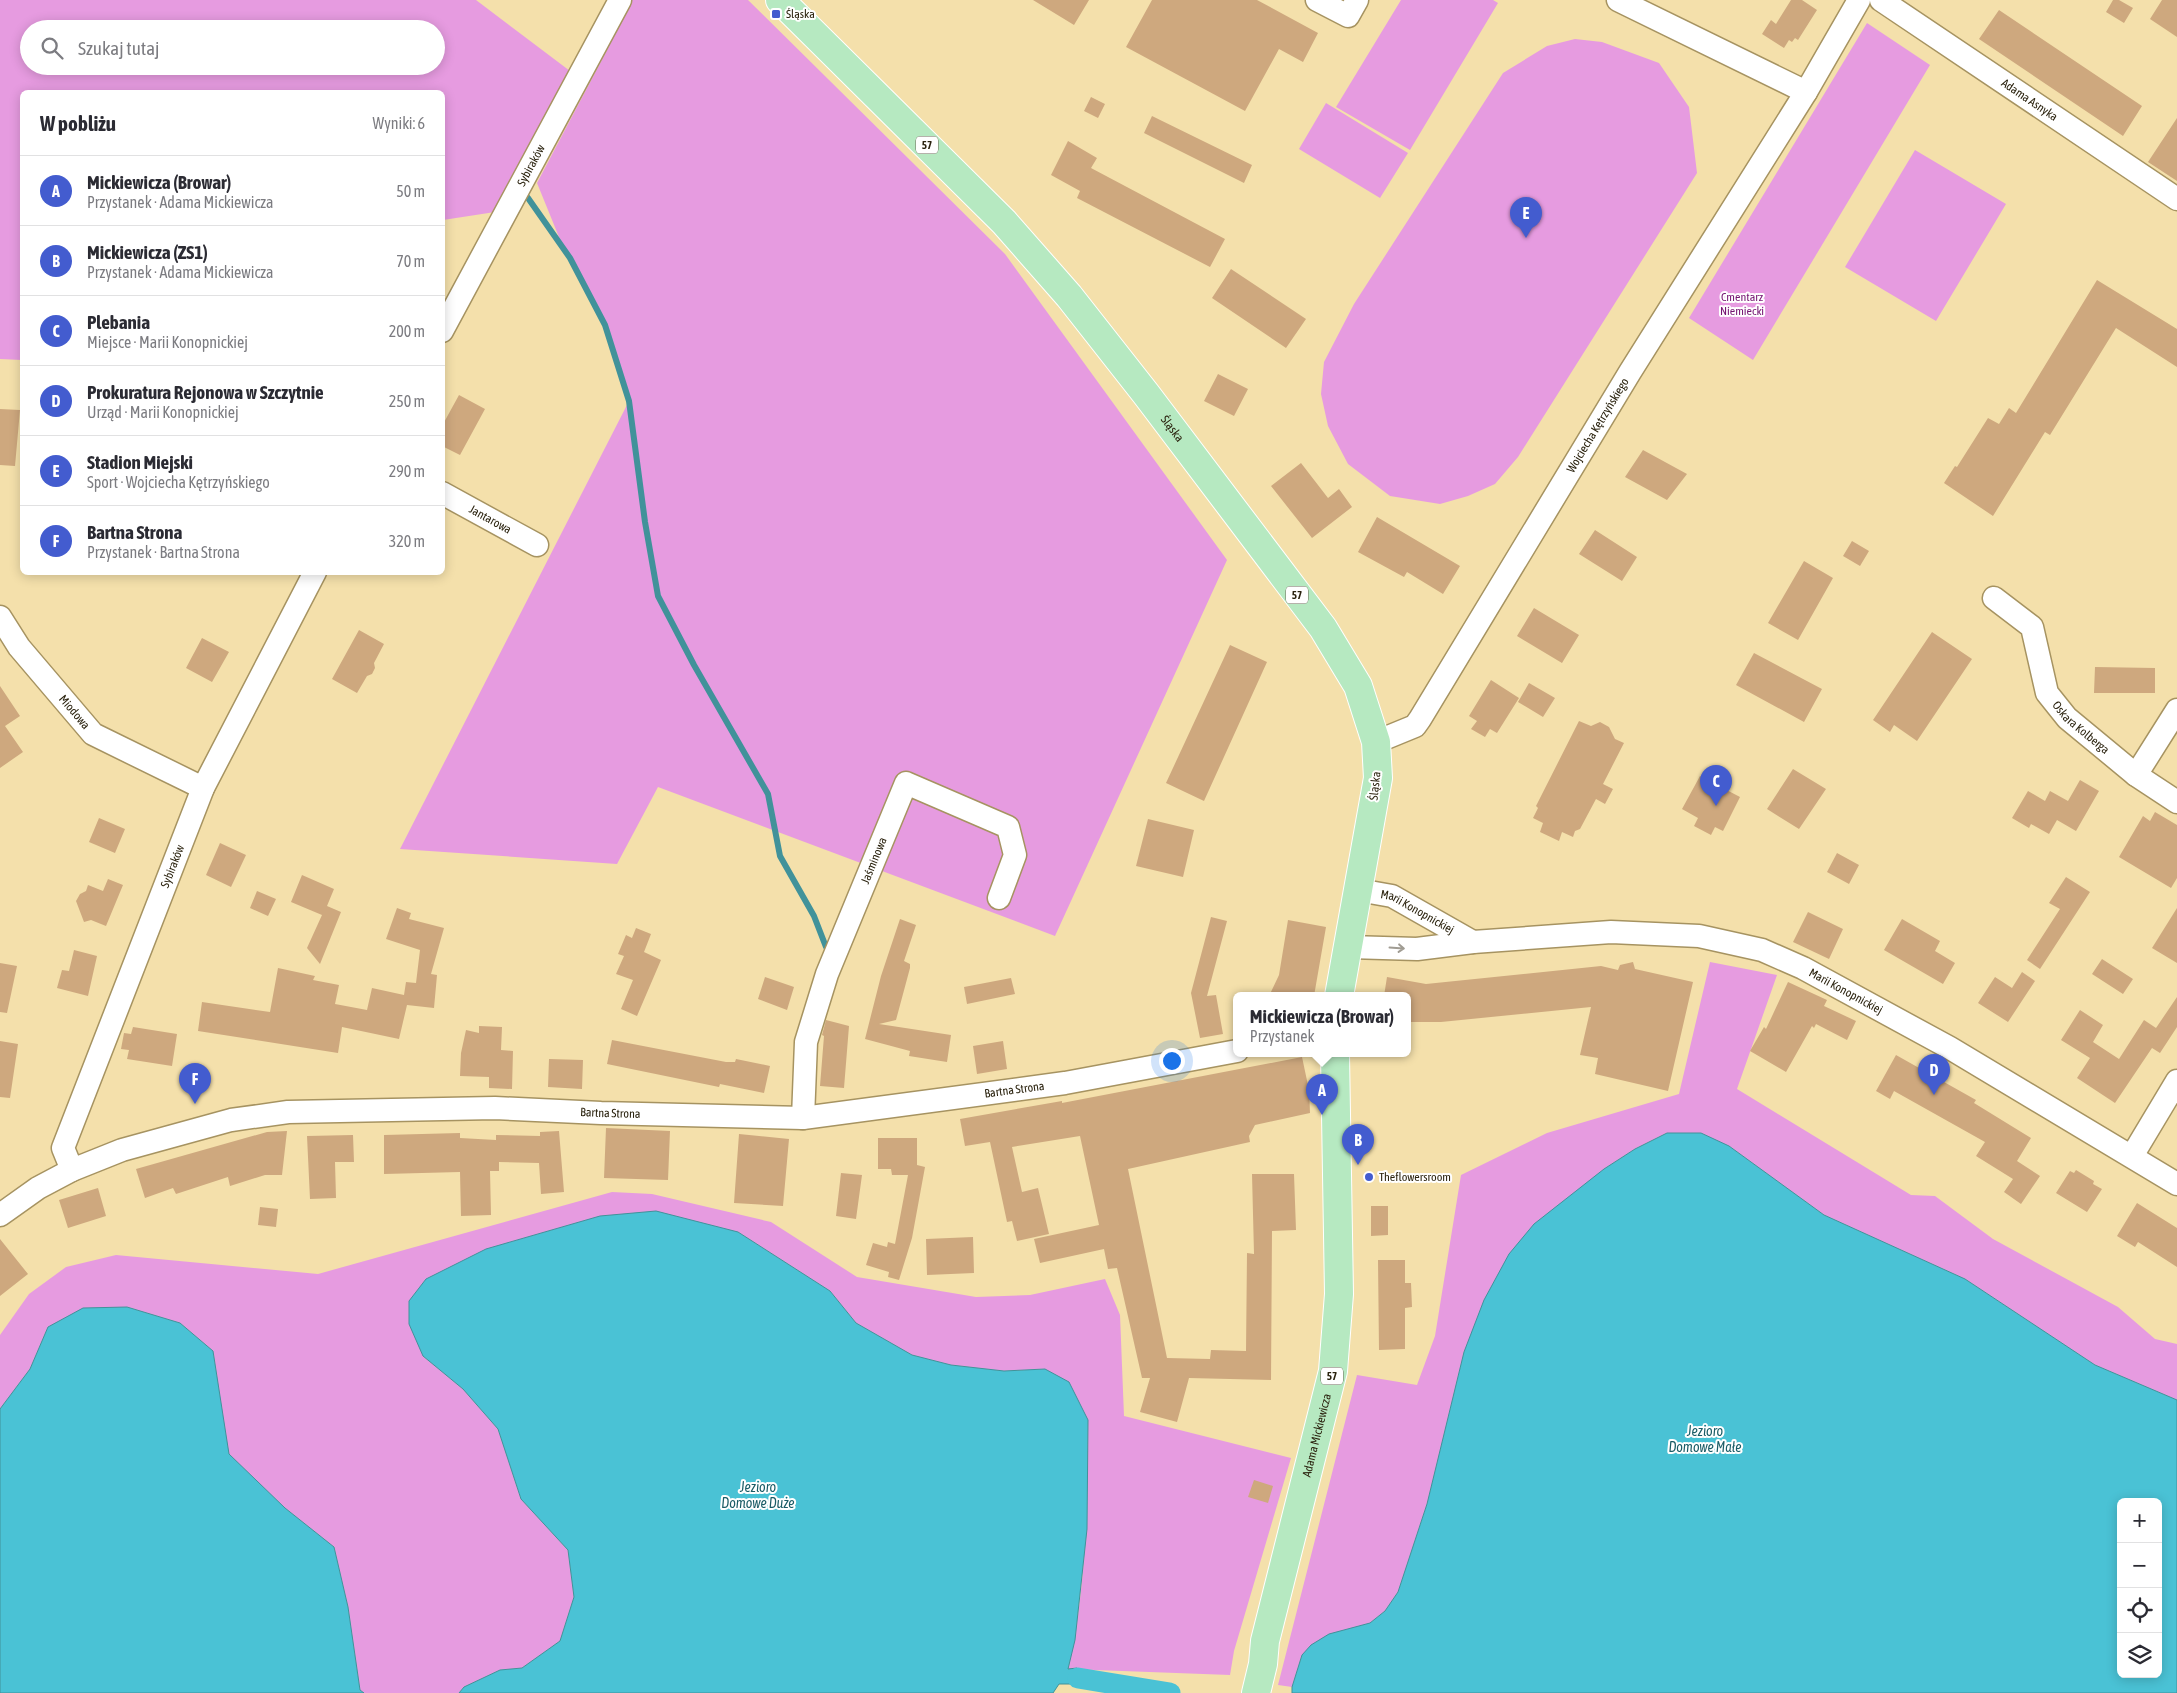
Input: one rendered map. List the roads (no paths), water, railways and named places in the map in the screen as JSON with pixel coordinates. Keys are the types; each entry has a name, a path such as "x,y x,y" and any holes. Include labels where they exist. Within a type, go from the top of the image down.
{"main road":[{"name":"Śląska","path":"780,0 1004,222 1069,296 1146,394 1323,628 1358,686 1376,742 1378,778 1349,947"},
{"name":"57","path":"1340,992 1349,947"},
{"name":"Adama Mickiewicza","path":"1256,1691 1263,1664 1265,1641 1324,1410 1337,1334 1339,1294 1334,1057"}],"street":[{"name":"Sybiraków","path":"445,325 620,0"},
{"path":"1317,0 1348,16 1356,0"},
{"path":"1618,0 1806,92"},
{"name":"Wojciecha Kętrzyńskiego","path":"1376,742 1415,726 1420,719 1630,372 1806,92 1859,0"},
{"name":"Adama Asnyka","path":"1881,0 2177,199"},
{"name":"Jantarowa","path":"445,496 537,545"},
{"name":"Sybiraków","path":"72,1170 63,1148 203,788 313,575"},
{"name":"Oskara Kolberga","path":"1994,598 2032,627 2047,693 2067,718 2136,776 2177,802"},
{"name":"Miodowa","path":"0,617 18,647 93,734 203,788"},
{"path":"2136,776 2177,710"},
{"name":"Jaśminowa","path":"803,1118 806,1042 827,974 906,783 1008,826 1015,855 1000,898"},
{"name":"Marii Konopnickiej","path":"1358,890 1392,896 1474,942"},
{"name":"Marii Konopnickiej","path":"1349,947 1417,949 1474,942 1611,932 1699,936 1762,950 1803,968 1950,1048 2177,1184"},
{"name":"Bartna Strona","path":"0,1215 38,1188 72,1170 122,1150 231,1120 288,1112 495,1108 601,1113 803,1118 1066,1083 1233,1052"},
{"path":"2132,1156 2177,1081"}],"water":[{"name":"Jezioro Domowe Małe","path":"1667,1133 1701,1133 1729,1146 1824,1215 1965,1279 2095,1365 2177,1400 2177,1693 1292,1693 1292,1687 1302,1655 1311,1645 1329,1634 1370,1623 1385,1611 1398,1592 1427,1504 1464,1352 1484,1300 1509,1254 1534,1224 1604,1169 1635,1149"},
{"name":"Jezioro Domowe Duże","path":"656,1211 738,1232 830,1291 856,1323 912,1355 951,1365 1004,1371 1045,1369 1069,1382 1088,1420 1087,1529 1075,1640 1068,1669 1077,1668 1076,1684 1059,1684 1053,1693 459,1693 464,1687 500,1670 522,1668 560,1641 574,1597 568,1550 521,1499 498,1429 463,1389 423,1356 409,1324 409,1301 426,1279 486,1249 600,1216"},
{"path":"127,1307 180,1323 213,1351 229,1454 285,1508 334,1547 348,1607 360,1690 364,1693 0,1693 0,1409 30,1369 48,1327 83,1308"}],"waterway":[{"path":"528,198 570,258 605,325 629,401 645,522 658,596 694,665 768,794 780,856 814,916 826,947"},
{"path":"1078,1678 1170,1693"}],"place":[{"name":"Śląska","path":"776,14"},
{"name":"Stadion Miejski","path":"1526,238"},
{"name":"Plebania","path":"1716,806"},
{"name":"Prokuratura Rejonowa w Szczytnie","path":"1934,1095"},
{"name":"Bartna Strona","path":"195,1104"},
{"name":"Mickiewicza (Browar)","path":"1322,1115"},
{"name":"Mickiewicza (ZS1)","path":"1358,1165"},
{"name":"Theflowersroom","path":"1369,1177"}],"park label":[{"name":"Cmentarz Niemiecki","path":"1742,304"}]}
